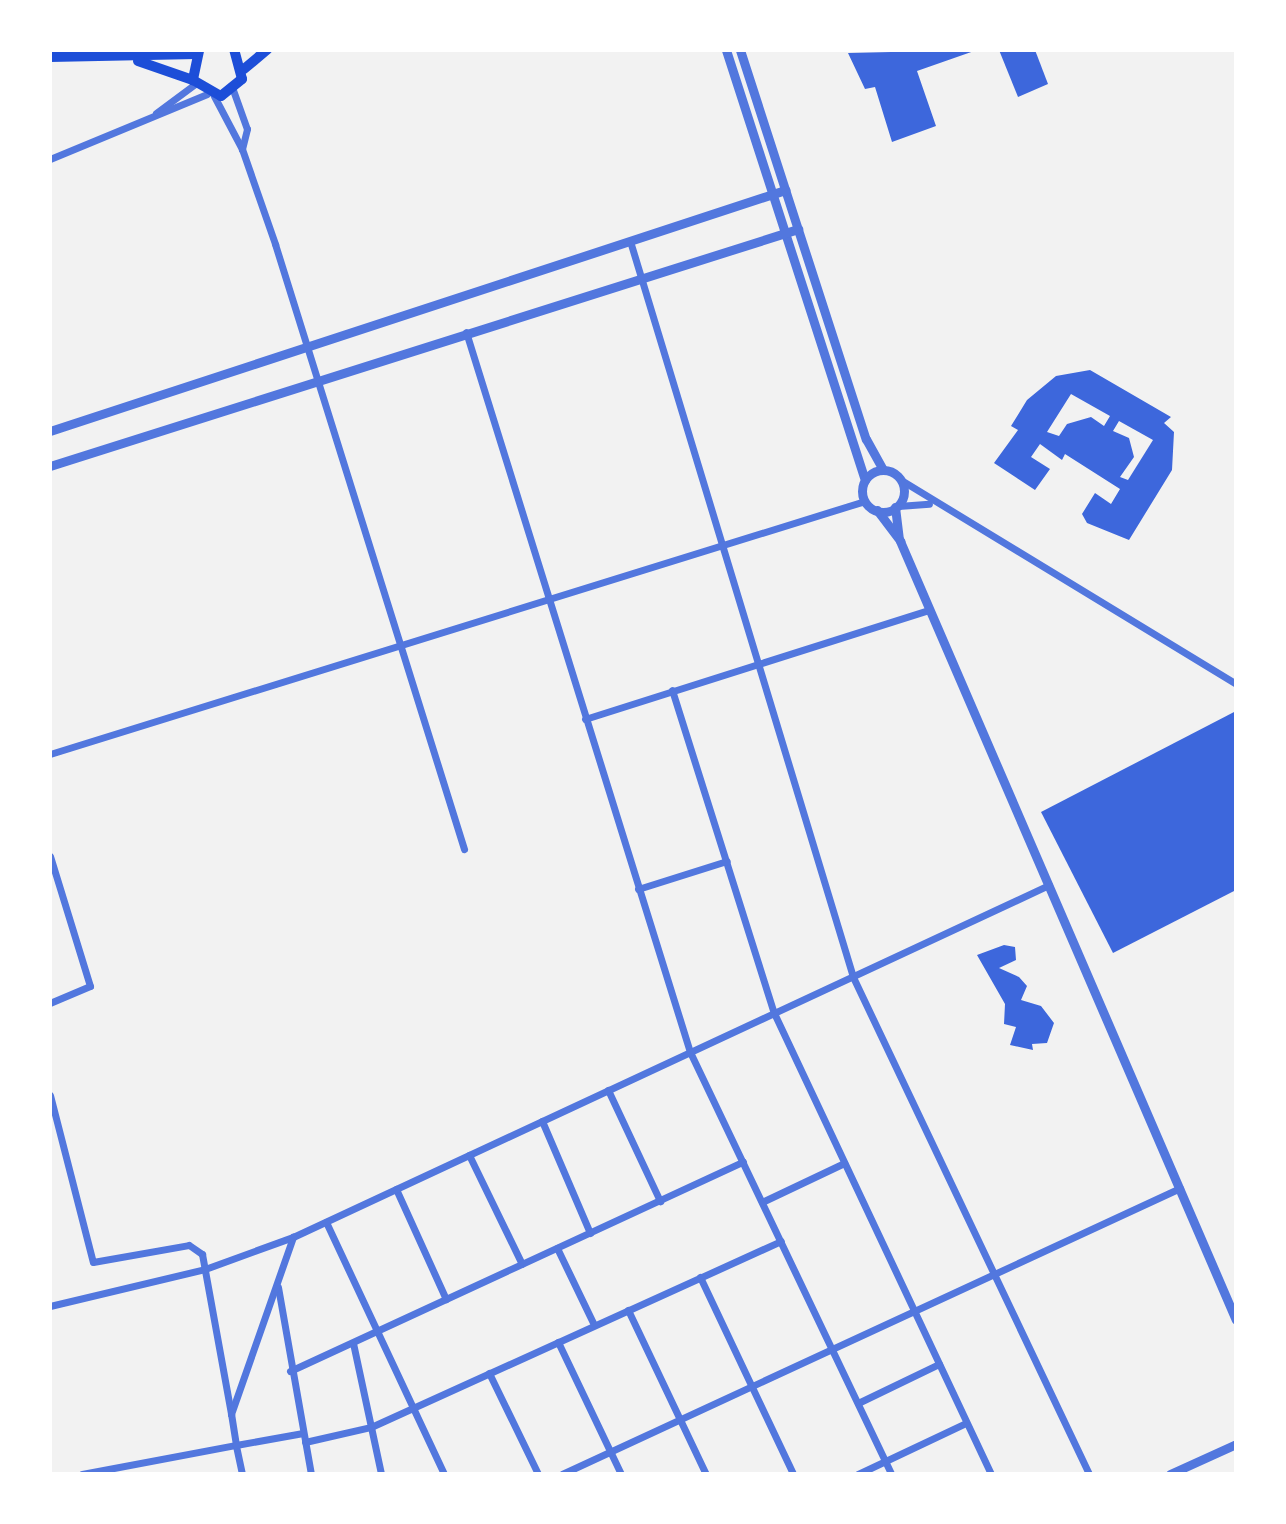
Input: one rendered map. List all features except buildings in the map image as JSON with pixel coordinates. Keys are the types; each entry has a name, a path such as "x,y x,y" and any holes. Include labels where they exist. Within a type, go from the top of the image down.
{"main road":[{"path":"234,50 244,69"},
{"path":"136,60 194,82 210,95 233,90 244,69 267,50"},
{"path":"50,57 136,60 198,52 194,82"}],"street":[{"path":"726,50 865,480 865,501"},
{"path":"740,50 798,229 883,470 931,504 1236,684"},
{"path":"148,119 194,82"},
{"path":"233,90 247,129 242,149"},
{"path":"50,159 210,95 242,149 319,381 464,849"},
{"path":"50,431 308,349 785,190"},
{"path":"50,466 466,331 798,229"},
{"path":"630,241 853,977 1089,1474"},
{"path":"466,331 546,600 690,1052 891,1474"},
{"path":"865,480 883,470"},
{"path":"900,541 896,506 901,480"},
{"path":"50,754 865,501"},
{"path":"865,501 877,510 900,541 1236,1320"},
{"path":"877,510 931,504"},
{"path":"585,719 929,610"},
{"path":"672,690 774,1013 991,1474"},
{"path":"50,856 90,986 50,1003"},
{"path":"638,889 727,861"},
{"path":"50,1306 205,1269 293,1237 1049,885"},
{"path":"608,1090 660,1201"},
{"path":"50,1095 93,1262 189,1245 205,1269 242,1474"},
{"path":"542,1121 590,1233"},
{"path":"469,1155 522,1264"},
{"path":"290,1371 743,1162"},
{"path":"762,1202 844,1163"},
{"path":"562,1474 1180,1188"},
{"path":"396,1189 446,1299"},
{"path":"326,1222 444,1474"},
{"path":"231,1414 293,1237"},
{"path":"305,1442 371,1427 781,1241"},
{"path":"557,1248 594,1325"},
{"path":"700,1277 793,1474"},
{"path":"278,1282 290,1371 311,1474"},
{"path":"628,1310 706,1474"},
{"path":"558,1342 621,1474"},
{"path":"353,1343 381,1474"},
{"path":"858,1403 939,1364"},
{"path":"489,1373 538,1474"},
{"path":"858,1474 966,1423"},
{"path":"82,1474 138,1470 236,1445 303,1433"},
{"path":"1170,1474 1236,1444"}]}
